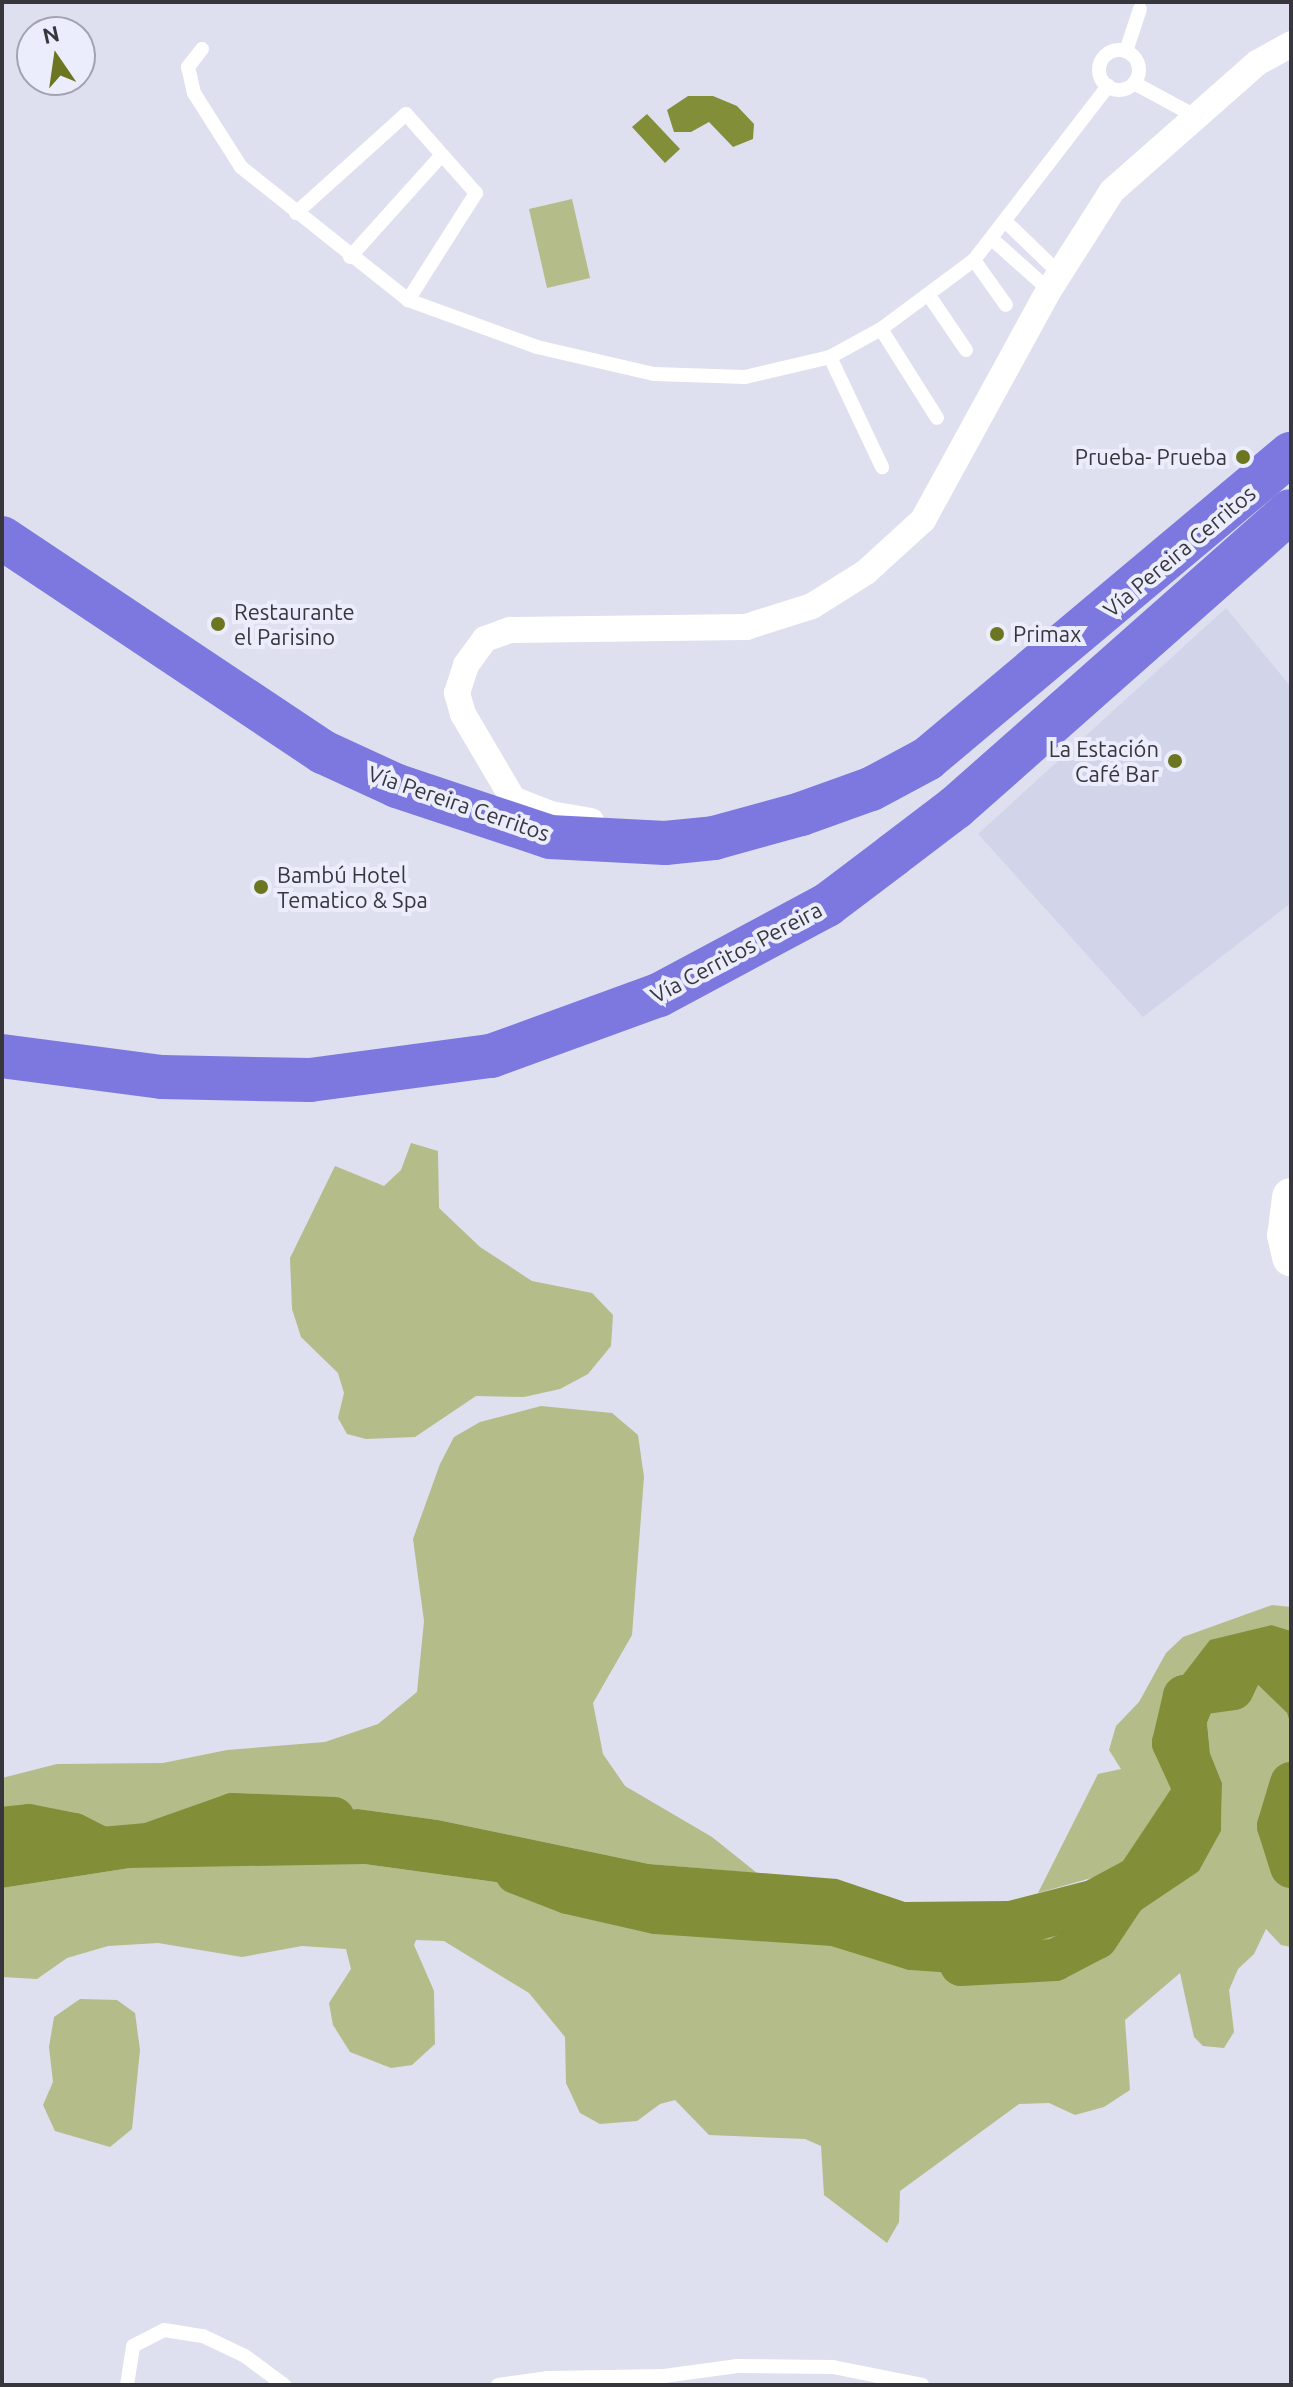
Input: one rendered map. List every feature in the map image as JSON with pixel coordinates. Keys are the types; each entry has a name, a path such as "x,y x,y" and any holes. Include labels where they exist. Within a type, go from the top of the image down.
{"highway":[{"name":"Vía Pereira Cerritos","path":"2,538 323,752 397,786 550,837 665,843 714,838 801,814 871,789 927,759 1291,454"},
{"name":"Vía Cerritos Pereira","path":"2,1056 162,1077 310,1080 491,1056 659,995 827,905 955,808 1291,511"}],"street":[{"path":"665,843 619,823 551,814 513,799 463,714 457,693 466,665 485,639 510,630 746,627 812,606 855,579 923,520 1054,282 1112,191 1257,63 1291,44"},
{"path":"1291,1197 1286,1235 1291,1257"}],"lane":[{"path":"1126,51 1140,9"},
{"path":"202,49 188,67 194,93 241,167 350,257 408,300 537,347 654,374 745,377 830,357 881,329 930,297 974,260 1108,86"},
{"path":"1134,83 1138,65 1126,51 1116,50 1101,61 1101,80 1108,86 1117,89 1134,83 1197,117"},
{"path":"296,213 406,114 476,193 408,300"},
{"path":"350,257 441,156"},
{"path":"1005,221 1054,282"},
{"path":"992,239 1054,282"},
{"path":"974,260 1006,305"},
{"path":"930,297 966,350"},
{"path":"881,329 937,418"},
{"path":"830,357 882,467"},
{"path":"127,2385 133,2346 164,2330 203,2336 245,2356 284,2385"},
{"path":"498,2385 547,2378 664,2376 737,2366 833,2367 922,2385"}],"shaded area":[{"path":"688,96 713,96 737,106 754,124 753,139 733,147 709,122 691,132 674,132 667,110"},
{"path":"647,114 680,149 665,163 632,127"},
{"path":"572,199 590,278 547,288 529,209"},
{"name":"La Estación Café Bar","path":"1226,608 1291,687 1291,903 1143,1017 978,834"},
{"path":"411,1143 438,1151 439,1208 480,1247 532,1281 592,1293 613,1315 611,1346 588,1374 560,1389 524,1397 476,1396 415,1437 366,1439 347,1434 338,1418 344,1393 338,1373 301,1337 292,1309 290,1258 335,1166 384,1186 401,1170"},
{"path":"541,1406 612,1413 638,1435 644,1477 632,1635 593,1703 603,1754 625,1786 712,1837 757,1873 649,1864 438,1820 358,1809 2,1836 2,1778 57,1764 163,1763 227,1750 325,1742 378,1724 417,1692 424,1621 413,1539 440,1464 454,1437 480,1422"},
{"path":"1272,1605 1291,1607 1291,1631 1272,1625 1169,1693 1195,1791 1157,1843 1102,1875 1038,1893 1098,1774 1121,1769 1109,1750 1116,1726 1139,1702 1166,1653 1183,1637"},
{"path":"1272,1625 1291,1631 1291,1725 1287,1713 1254,1681 1233,1689 1213,1708 1207,1723 1210,1753 1222,1783 1221,1831 1199,1871 1135,1914 1037,1941 955,1952 912,1949 752,1905 677,1907 364,1864 130,1868 2,1888 2,1836 358,1809 438,1820 649,1864 837,1879 905,1902 1008,1901 1086,1881 1157,1843 1195,1791 1169,1693 1210,1640"},
{"path":"1254,1681 1287,1713 1291,1725 1291,1947 1281,1945 1266,1929 1254,1954 1238,1969 1229,1990 1234,2032 1224,2048 1203,2046 1194,2037 1180,1973 1125,2020 1130,2090 1104,2107 1075,2115 1049,2103 1019,2104 900,2191 899,2222 887,2243 824,2195 821,2146 805,2139 709,2135 675,2100 660,2104 637,2121 600,2124 580,2113 566,2083 565,2037 529,1993 444,1941 416,1940 414,1945 434,1991 435,2044 412,2065 391,2068 350,2052 333,2025 329,2003 351,1969 346,1949 302,1946 242,1957 158,1943 108,1946 67,1958 37,1979 2,1977 2,1888 130,1868 221,1864 364,1864 677,1907 752,1905 912,1949 955,1952 1037,1941 1199,1871 1221,1831 1222,1783 1210,1753 1207,1723 1213,1708 1233,1689"},
{"path":"80,1999 117,2000 135,2013 140,2050 132,2129 110,2147 55,2131 43,2105 53,2082 49,2047 54,2017"}],"waterway":[{"path":"516,1873 568,1893 656,1913 834,1925 912,1949 955,1952 961,1965 1055,1960 1097,1938 1195,1791 1173,1743 1184,1696 1233,1689 1246,1661 1291,1661"},
{"path":"1291,1783 1278,1826 1291,1867"},
{"path":"2,1828 29,1825 74,1834 102,1848 148,1844 233,1814 334,1818"}],"place":[{"name":"Prueba- Prueba","path":"1243,457"},
{"name":"Restaurante el Parisino","path":"218,624"},
{"name":"Primax","path":"997,634"},
{"name":"La Estación Café Bar","path":"1175,761"},
{"name":"Bambú Hotel Tematico & Spa","path":"261,887"}]}
